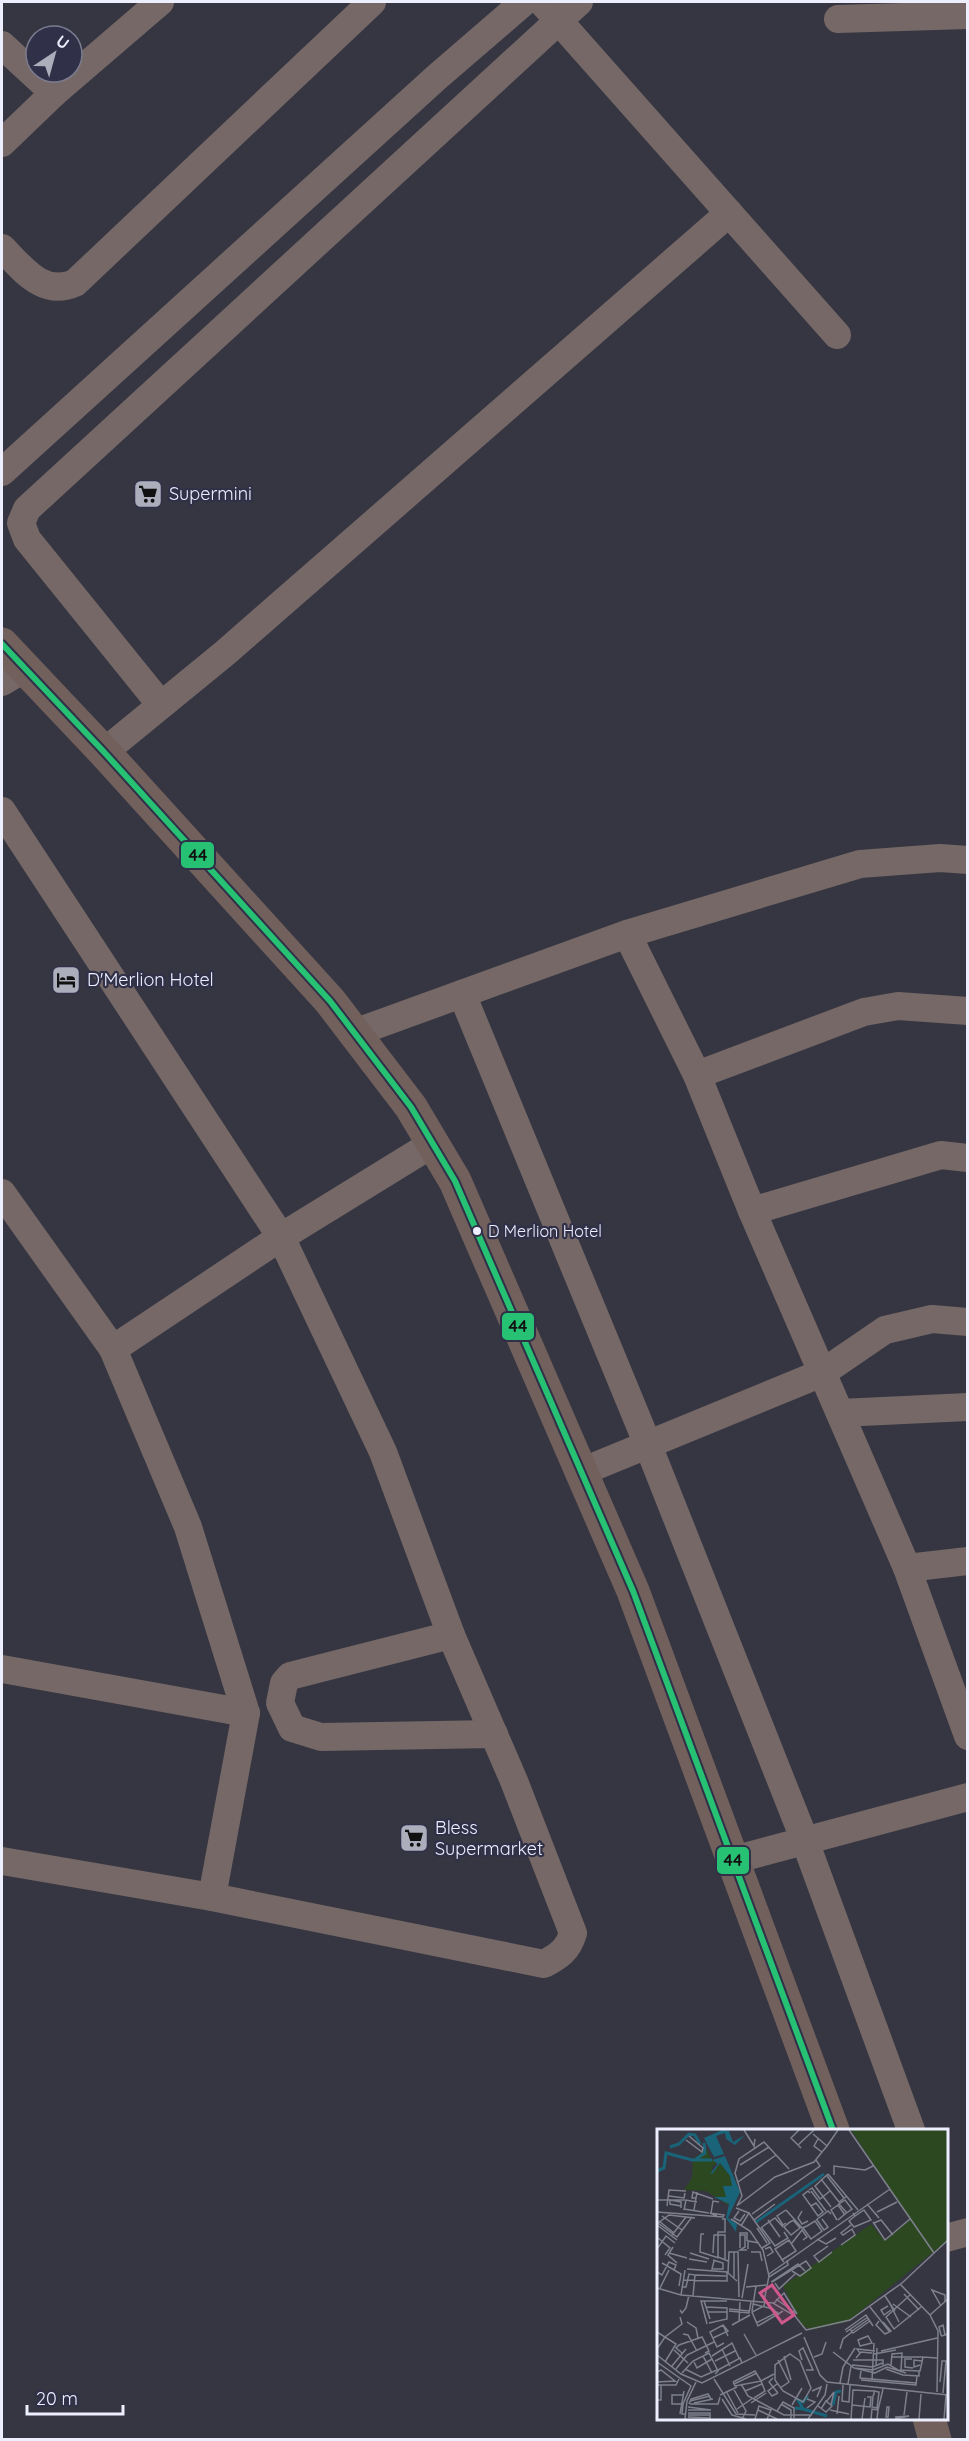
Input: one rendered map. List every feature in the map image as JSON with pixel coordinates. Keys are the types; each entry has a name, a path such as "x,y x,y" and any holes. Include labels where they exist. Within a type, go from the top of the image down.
{"main road":[{"path":"2,644 13,675 104,752 330,1001 411,1107 455,1181 633,1591 833,2129"},
{"path":"930,2420 935,2439"}],"street":[{"path":"2,143 54,93 160,2"},
{"path":"2,472 437,77 524,2"},
{"path":"2,248 44,286 63,289 75,283 363,4"},
{"path":"161,705 27,539 21,523 27,509 560,8 729,213 837,335"},
{"path":"838,19 968,15"},
{"path":"2,45 54,93"},
{"path":"104,752 225,653 729,213"},
{"path":"2,811 281,1236 383,1452 451,1635 494,1734 573,1933 570,1945 561,1955 544,1964 212,1897 2,1861"},
{"path":"354,1033 627,934 860,864 940,858 968,860"},
{"path":"627,934 697,1075 752,1211 822,1373 907,1568 955,1667 968,1736"},
{"path":"462,994 648,1444 805,1841 911,2129"},
{"path":"697,1075 864,1012 897,1006 968,1011"},
{"path":"113,1349 281,1236 432,1144"},
{"path":"752,1211 941,1155 968,1158"},
{"path":"2,1193 113,1349 189,1527 246,1713 212,1897"},
{"path":"581,1472 822,1373 885,1330 932,1319 968,1322"},
{"path":"840,1413 968,1407"},
{"path":"907,1568 968,1561"},
{"path":"451,1635 290,1676 284,1683 280,1703 292,1728 321,1737 494,1734"},
{"path":"2,1669 246,1713"},
{"path":"733,1860 968,1797"}],"transit line":[{"name":"44","path":"2,644 104,752 330,1001 411,1107 455,1181 633,1591 833,2129"}],"place":[{"name":"Supermini","path":"148,494"},
{"name":"D'Merlion Hotel","path":"66,980"},
{"name":"D Merlion Hotel","path":"477,1231"},
{"name":"Bless Supermarket","path":"414,1838"}]}
